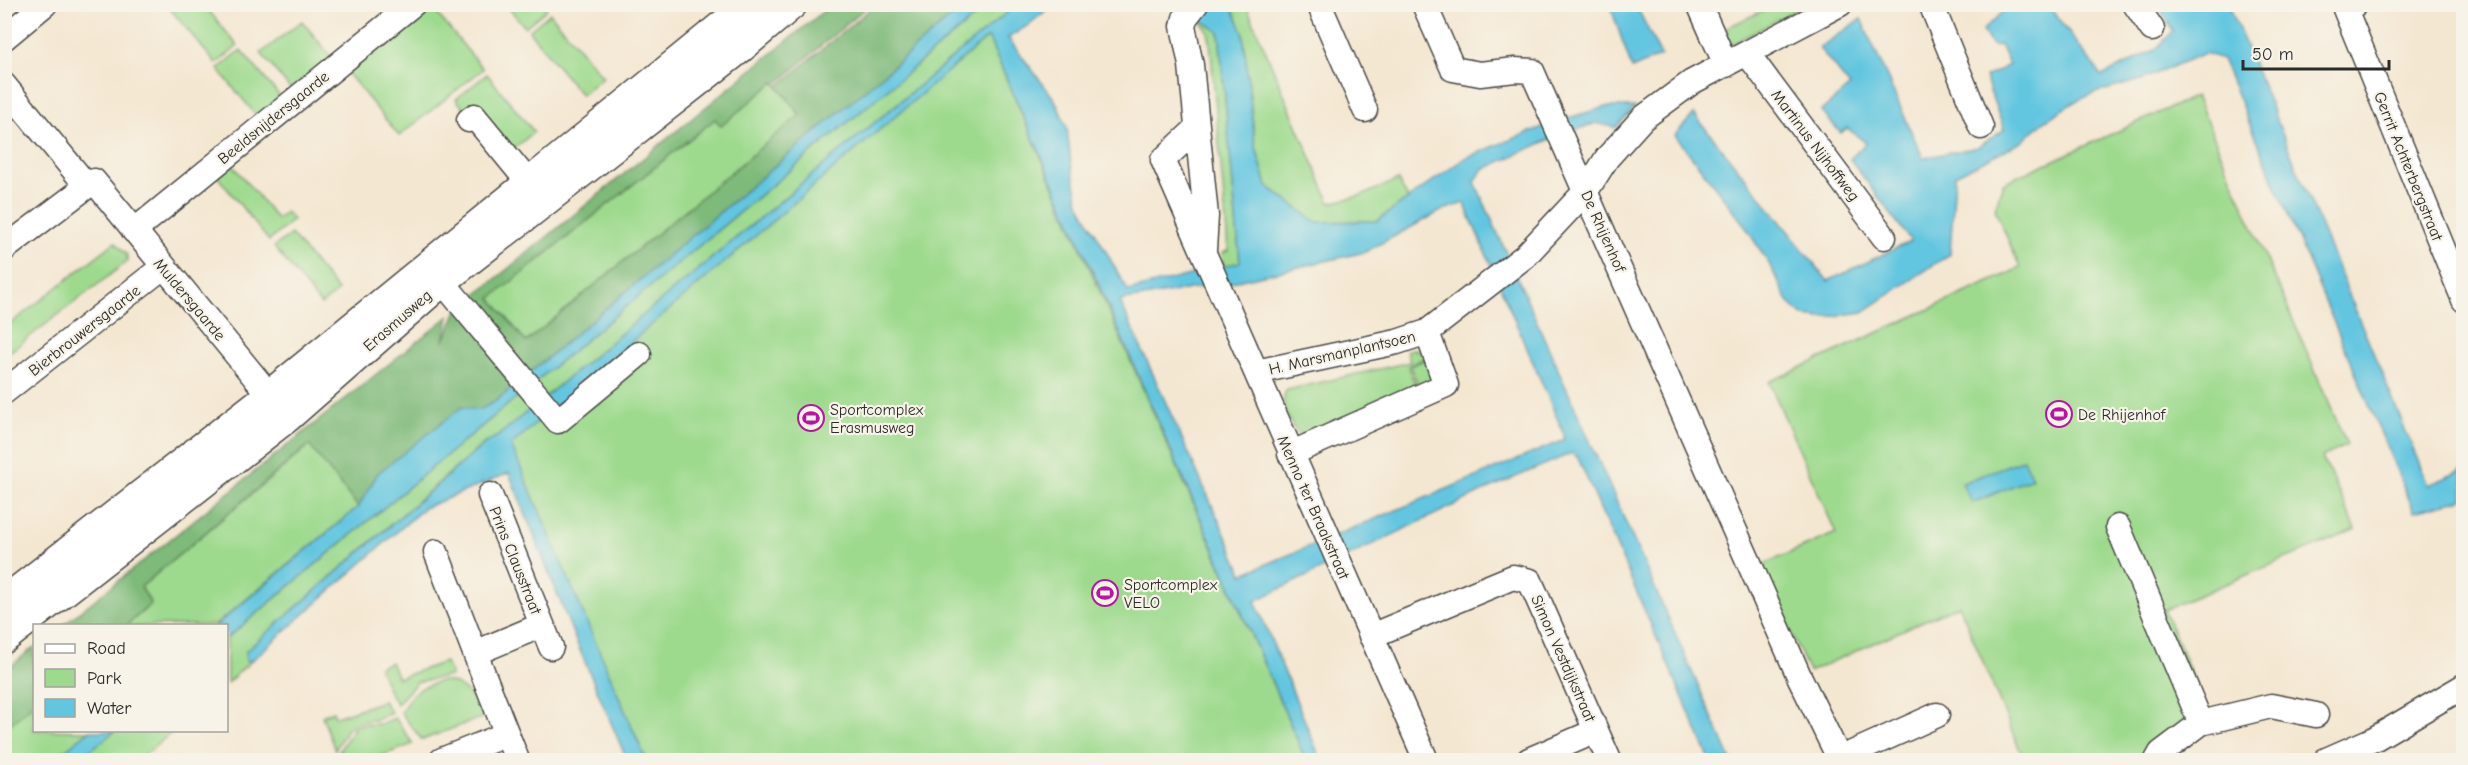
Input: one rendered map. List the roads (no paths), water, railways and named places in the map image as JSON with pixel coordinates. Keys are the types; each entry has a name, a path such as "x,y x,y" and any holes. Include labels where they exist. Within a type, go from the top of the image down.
{"main road":[{"name":"Erasmusweg","path":"435,273 529,183 748,4"},
{"name":"Erasmusweg","path":"4,602 271,396 740,48 792,4"},
{"name":"Erasmusweg","path":"4,638 271,396"}],"street":[{"path":"4,38 45,4"},
{"name":"Beeldsnijdersgaarde","path":"134,231 413,4"},
{"path":"1319,4 1365,110"},
{"name":"De Rhijenhof","path":"1424,4 1453,69 1480,74 1515,70 1532,71 1799,676 1839,760 1938,715"},
{"path":"1931,4 1981,127"},
{"path":"2135,4 2152,29"},
{"name":"Gerrit Achterbergstraat","path":"2355,4 2344,9 2463,300"},
{"path":"1706,7 1726,65"},
{"path":"1586,191 1607,158 1643,118 1692,82 1826,8"},
{"name":"Menno ter Braakstraat","path":"1191,11 1183,26 1191,65 1206,216 1205,256"},
{"name":"Martinus Nijhoffweg","path":"1747,53 1884,237"},
{"name":"Muldersgaarde","path":"4,85 134,231 271,396"},
{"path":"469,120 474,116 529,183"},
{"name":"Menno ter Braakstraat","path":"1197,128 1162,160 1426,760"},
{"path":"4,249 90,184"},
{"name":"H. Marsmanplantsoen","path":"1256,372 1397,342 1427,332 1525,256 1586,191"},
{"name":"Bierbrouwersgaarde","path":"4,392 163,267"},
{"path":"435,273 558,421 639,354"},
{"name":"H. Marsmanplantsoen","path":"1290,454 1446,385 1427,332"},
{"name":"Prins Clausstraat","path":"475,653 546,636 490,495"},
{"path":"2118,526 2201,723"},
{"path":"436,552 517,760"},
{"name":"Simon Vestdijkstraat","path":"1371,636 1513,577 1530,581 1609,760"},
{"path":"2326,760 2374,739 2463,686"},
{"path":"2157,760 2161,753 2201,723 2271,706 2316,715"},
{"path":"1529,760 1596,731"},
{"path":"441,760 507,734"},
{"path":"2349,760 2374,739"}],"water":[{"path":"966,5 989,5 228,637 228,624 217,624 358,507 378,473 462,407 479,410 496,401"},
{"path":"1016,5 1053,5 1008,38 1055,100 1067,128 1079,203 1128,291 1240,262 1219,32 1180,5 1231,5 1243,32 1255,144 1267,186 1316,222 1377,221 1465,158 1555,122 1605,107 1635,107 1616,128 1597,123 1562,134 1482,170 1475,182 1731,760 1710,760 1578,458 1572,453 1490,488 1255,601 1321,760 1306,760 988,37 511,445 646,760 627,760 576,641 509,473 424,508 251,661 246,661 246,651 484,444 498,436","holes":["1464,203 1564,434 1564,440 1243,574 1120,301 1237,281 1365,252 1443,210"]},
{"path":"1610,5 1636,5 1661,56 1632,69"},
{"path":"2008,5 2048,5 2102,76 2155,50 2173,31 2158,5 2229,5 2428,485 2463,470 2463,499 2414,511 2222,59 2205,53 2141,80 2095,93 2074,102 2043,122 2022,142 1955,175 1950,254 1863,312 1821,318 1804,316 1789,303 1768,262 1743,223 1675,135 1694,114 1828,281 1911,241 1850,159 1866,143 1847,128 1841,133 1821,111 1850,86 1819,48 1861,19 1923,158 1978,147 2004,130 1985,77 2009,65 2000,45 1993,46 1982,31"},
{"path":"2024,459 2032,478 1972,503 1962,483"},
{"path":"88,732 114,732 78,760 53,760"}],"place":[{"name":"De Rhijenhof","path":"2059,414"},
{"name":"Sportcomplex Erasmusweg","path":"811,418"},
{"name":"Sportcomplex VELO","path":"1105,593"}]}
